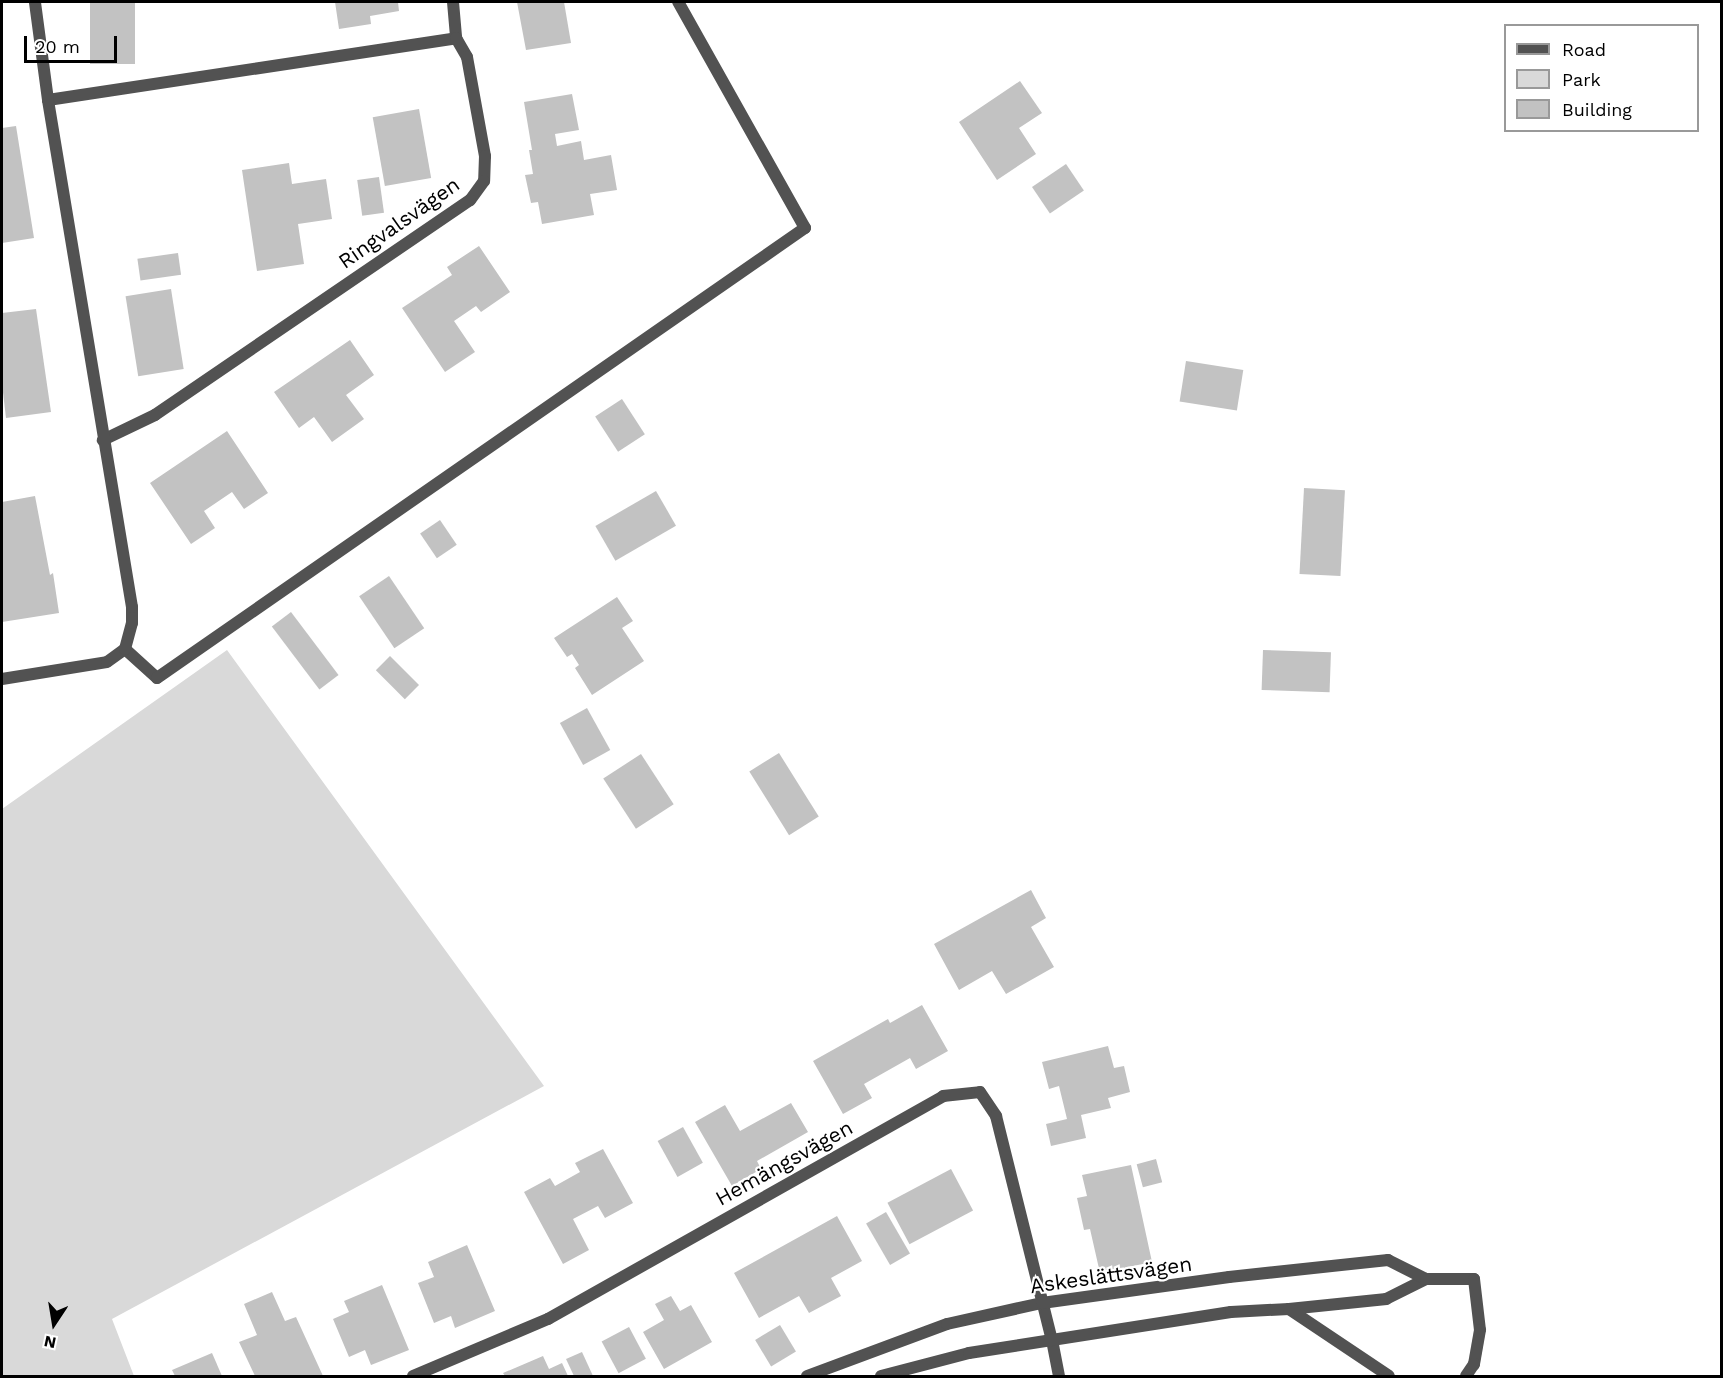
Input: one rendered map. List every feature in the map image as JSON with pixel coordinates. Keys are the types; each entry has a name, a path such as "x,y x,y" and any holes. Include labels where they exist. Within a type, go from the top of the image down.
{"street":[{"path":"2,678 107,662 125,649 132,623 132,607 48,100 35,2"},
{"path":"48,100 456,38 453,2"},
{"path":"125,649 157,678 805,228 678,2"},
{"name":"Ringvalsvägen","path":"103,441 174,402 460,207 477,192 484,181 485,156 467,57 456,38"},
{"name":"Hemängsvägen","path":"413,1377 548,1319 943,1096 980,1092 996,1116 1042,1303"},
{"name":"Askeslättsvägen","path":"807,1377 947,1324 1042,1303 1229,1277 1388,1260 1426,1279 1474,1279 1479,1339 1474,1364 1466,1377"},
{"name":"Askeslättsvägen","path":"880,1377 969,1353 1231,1312 1289,1309 1386,1299 1426,1279"},
{"path":"1042,1303 1053,1340 1059,1377"},
{"path":"1289,1309 1389,1377"}],"green space":[{"path":"227,650 544,1086 112,1319 134,1376 2,1376 2,809"}],"building":[{"path":"90,2 135,2 135,64 90,64"},
{"path":"335,2 398,2 399,11 370,16 371,24 339,29"},
{"path":"517,2 564,2 571,43 526,50"},
{"path":"1020,81 1042,113 1019,128 1036,154 997,180 959,122"},
{"path":"572,94 579,130 555,134 557,146 581,141 584,160 611,155 617,190 590,194 594,215 542,224 538,202 531,203 525,175 533,174 529,150 532,150 524,102"},
{"path":"419,109 431,178 385,186 373,117"},
{"path":"16,126 34,238 2,243 2,128"},
{"path":"289,163 292,184 326,179 332,219 298,224 304,264 257,271 242,170"},
{"path":"1066,164 1084,191 1050,213 1032,187"},
{"path":"379,177 384,213 362,216 357,180"},
{"path":"479,246 510,292 481,312 476,306 454,321 475,352 445,372 402,308 452,275 447,267"},
{"path":"178,253 181,275 140,280 137,259"},
{"path":"171,289 184,369 138,376 126,296"},
{"path":"36,309 51,412 6,418 2,384 2,313"},
{"path":"350,340 374,375 346,395 364,419 332,442 314,417 299,428 274,392"},
{"path":"1186,361 1243,370 1237,411 1180,401"},
{"path":"622,399 645,434 618,452 595,416"},
{"path":"227,431 268,493 244,509 232,492 204,511 215,528 191,544 150,483"},
{"path":"1304,488 1345,490 1340,576 1299,574"},
{"path":"656,491 676,526 615,561 595,526"},
{"path":"35,496 50,575 53,573 59,613 2,622 2,502"},
{"path":"440,520 457,545 437,558 420,533"},
{"path":"389,576 424,628 394,648 359,596"},
{"path":"617,597 633,621 622,628 644,661 592,695 575,668 579,665 572,654 567,657 554,638"},
{"path":"291,612 339,675 319,690 272,626"},
{"path":"1263,650 1331,652 1330,692 1262,690"},
{"path":"390,656 419,685 405,699 376,670"},
{"path":"587,708 610,750 583,765 560,723"},
{"path":"779,753 819,817 789,835 749,772"},
{"path":"641,754 674,804 636,829 603,779"},
{"path":"1031,890 1046,918 1031,927 1054,967 1006,994 992,971 959,990 934,944"},
{"path":"922,1005 948,1051 916,1069 910,1058 864,1084 872,1098 843,1114 813,1061 888,1019 890,1023"},
{"path":"1108,1046 1114,1068 1124,1066 1130,1092 1108,1098 1111,1108 1081,1115 1086,1138 1051,1146 1046,1124 1067,1119 1059,1086 1049,1089 1042,1062"},
{"path":"791,1103 808,1132 757,1161 761,1169 732,1186 695,1122 725,1105 740,1131"},
{"path":"683,1127 703,1163 678,1177 658,1141"},
{"path":"603,1149 633,1203 605,1218 598,1206 573,1219 589,1250 563,1264 524,1192 550,1178 555,1186 580,1172 575,1163"},
{"path":"1156,1159 1162,1182 1143,1187 1137,1164"},
{"path":"1131,1165 1152,1262 1100,1273 1090,1229 1084,1230 1077,1198 1087,1196 1082,1175"},
{"path":"951,1169 973,1210 909,1244 887,1203"},
{"path":"886,1212 910,1254 890,1265 866,1224"},
{"path":"837,1216 862,1261 831,1278 841,1296 809,1313 799,1296 759,1318 734,1273"},
{"path":"467,1245 495,1311 455,1328 451,1316 434,1323 418,1283 434,1277 428,1262"},
{"path":"382,1285 409,1350 371,1365 365,1350 349,1357 333,1319 349,1312 344,1301"},
{"path":"272,1292 285,1321 296,1317 323,1376 255,1376 239,1342 257,1335 244,1304"},
{"path":"671,1296 680,1311 691,1305 712,1342 664,1369 643,1332 664,1320 655,1304"},
{"path":"780,1325 796,1352 771,1367 755,1340"},
{"path":"629,1327 646,1359 619,1373 602,1342"},
{"path":"582,1352 593,1376 574,1376 566,1359"},
{"path":"212,1353 222,1376 175,1376 172,1370"},
{"path":"543,1356 549,1369 562,1363 568,1376 505,1376 503,1373"}]}
